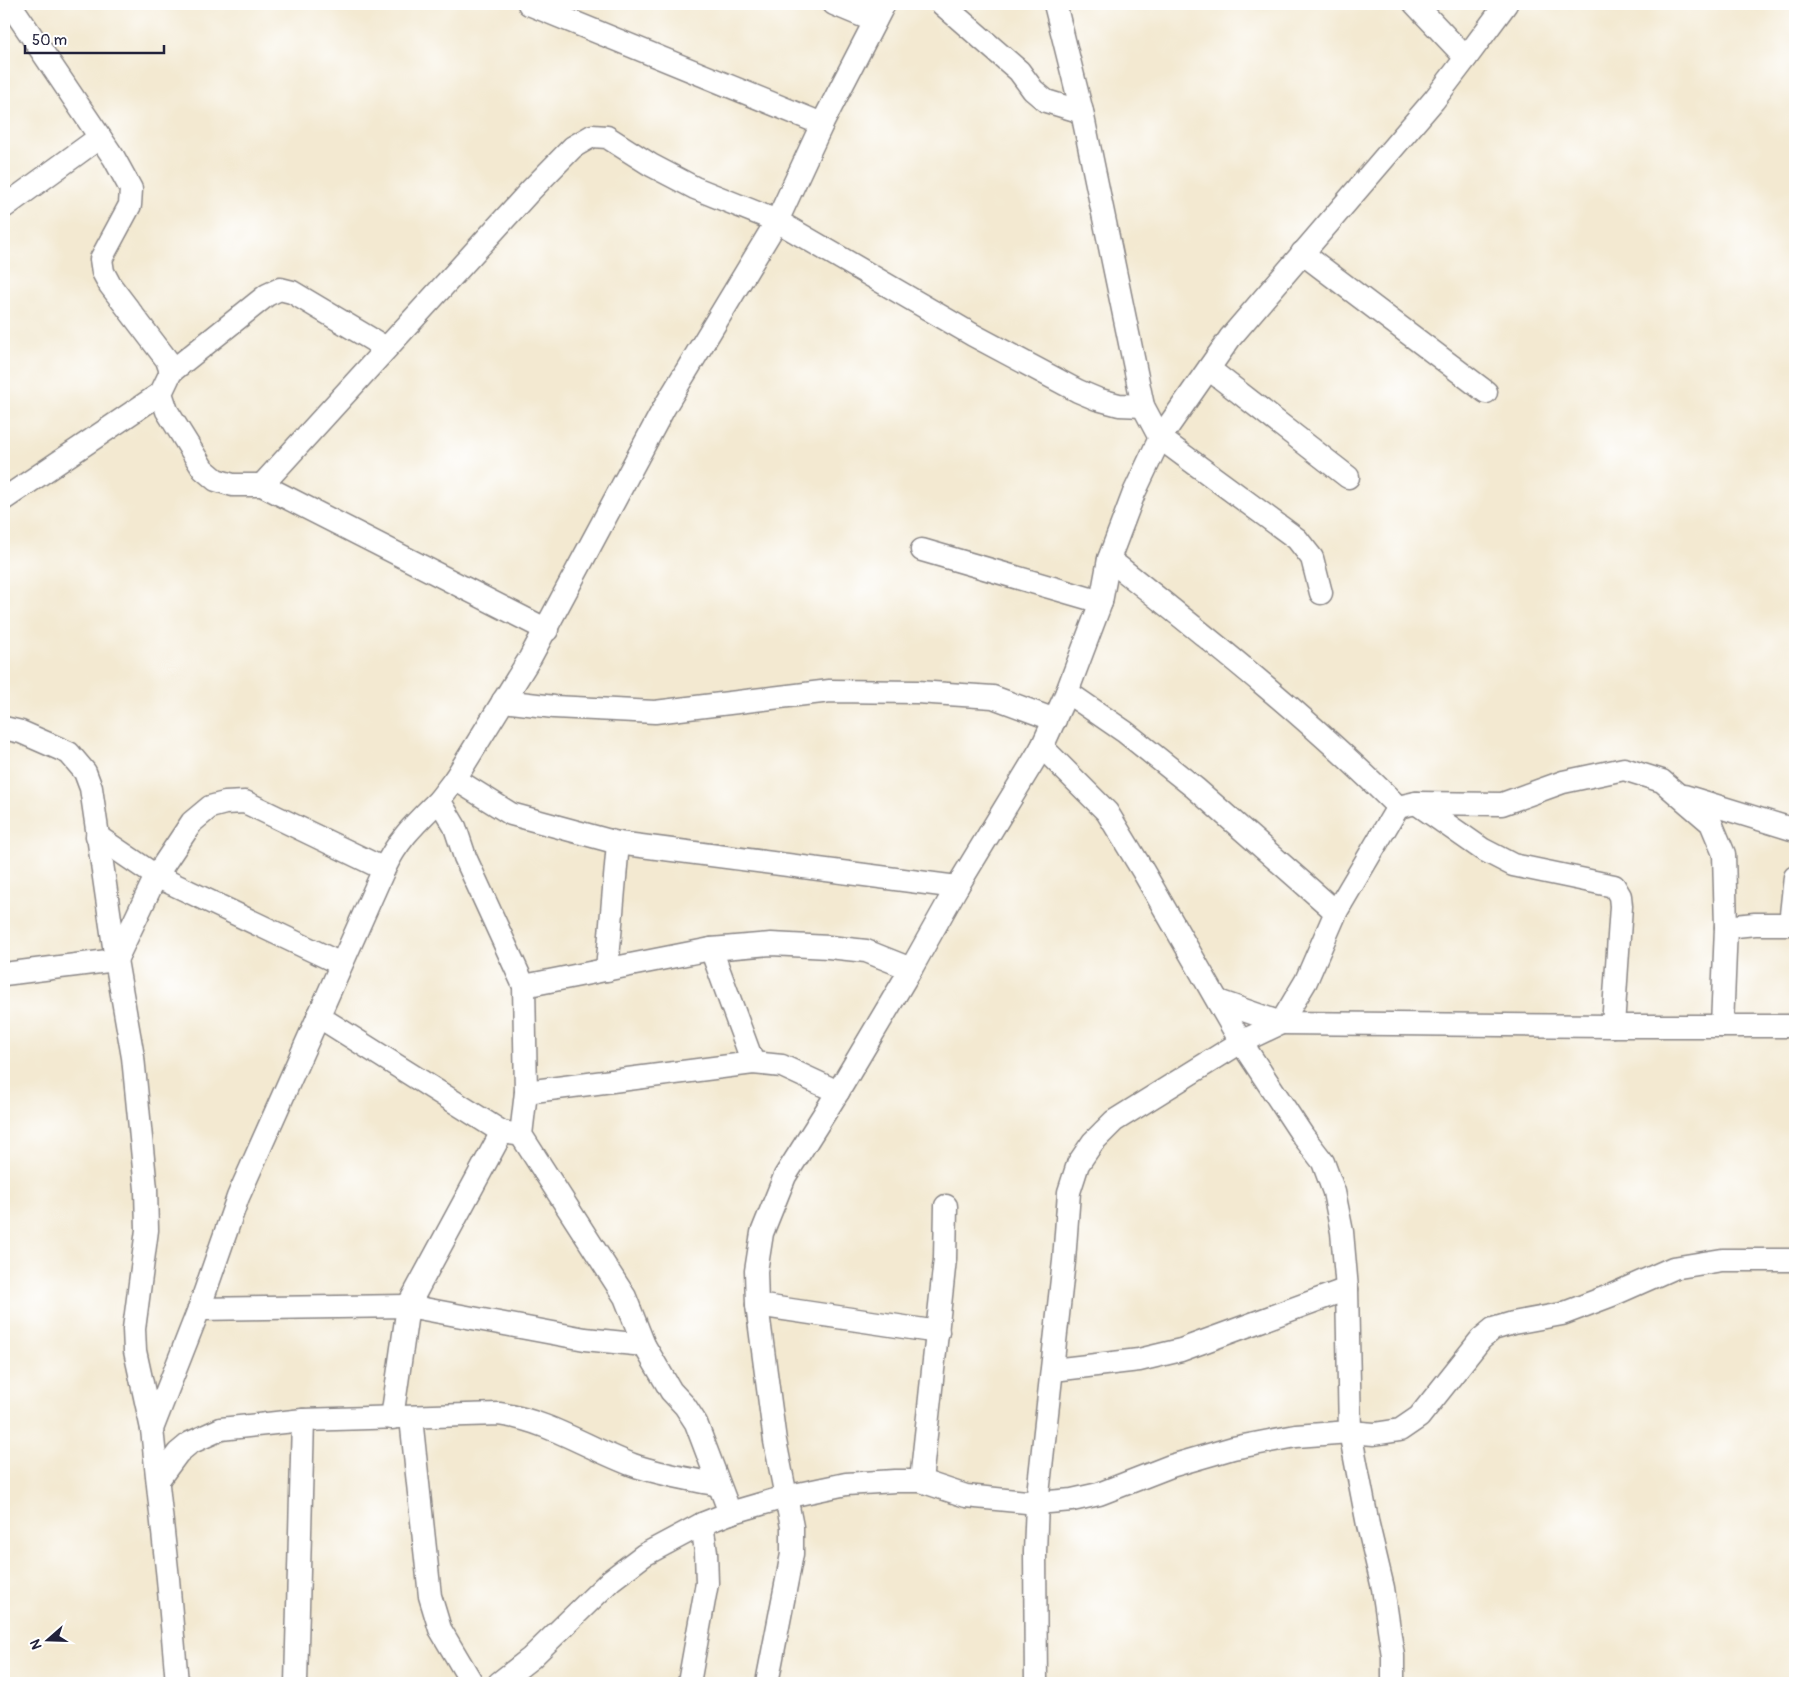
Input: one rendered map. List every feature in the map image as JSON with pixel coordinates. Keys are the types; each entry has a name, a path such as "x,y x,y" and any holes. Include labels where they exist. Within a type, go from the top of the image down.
{"street":[{"path":"4,8 9,4 114,158 130,189 130,204 101,259 103,272 115,292 166,360 171,372"},
{"path":"529,4 822,124"},
{"path":"152,1429 199,1309 238,1197 393,849 439,800 455,779 547,630 664,408 777,221 822,124 879,12 834,4"},
{"path":"942,4 1019,71 1033,90 1046,101 1082,112"},
{"path":"1055,4 1082,112 1143,406 1160,438 1297,539 1312,558 1321,593"},
{"path":"1415,4 1466,58"},
{"path":"767,1683 792,1554 792,1527 775,1442 757,1305 756,1270 762,1233 786,1176 911,969 957,886 1042,747 1067,692 1101,602 1109,559 1134,493 1160,438 1230,338 1434,100 1506,4"},
{"path":"262,485 530,191 573,147 592,136 607,137 652,165 695,188 777,221 973,335 1078,391 1097,399 1120,405 1143,406"},
{"path":"4,207 100,138"},
{"path":"1302,253 1486,392"},
{"path":"4,499 161,392 171,372 267,295 280,289 292,292 386,348"},
{"path":"1209,369 1348,477"},
{"path":"161,392 167,412 204,469 216,480 233,485 262,485 547,630"},
{"path":"922,550 1101,602"},
{"path":"1109,559 1245,668 1362,771 1407,805 1513,865 1614,886 1620,896 1622,906 1613,1026"},
{"path":"503,701 554,707 655,712 830,691 917,692 993,697 1055,720"},
{"path":"1067,692 1125,732 1195,788 1336,912"},
{"path":"4,728 21,732 69,753 85,772 91,788 116,960 133,1057 146,1190 147,1230 134,1329 138,1374 152,1429 177,1683"},
{"path":"1042,747 1107,812 1241,1042 1302,1136 1323,1162 1334,1192 1342,1232 1347,1289 1350,1432 1368,1525 1383,1588 1393,1656 1393,1683"},
{"path":"1407,805 1502,804 1563,782 1624,768 1662,781 1711,823 1724,854 1726,926 1722,1026"},
{"path":"455,779 511,814 618,843 957,886"},
{"path":"1676,794 1795,830"},
{"path":"439,800 455,827 473,874 524,986 526,1092 511,1134 408,1306 401,1418 430,1596 440,1629 472,1683"},
{"path":"116,960 156,876 192,822 210,807 225,803 245,802 384,869"},
{"path":"1036,1683 1035,1561 1038,1503 1064,1261 1069,1192 1078,1164 1093,1142 1114,1120 1241,1042 1282,1023 1306,981 1336,912 1407,805"},
{"path":"97,836 156,876 341,964"},
{"path":"607,970 618,843"},
{"path":"1726,926 1793,924 1795,877"},
{"path":"524,986 711,949 771,944 866,951 911,969"},
{"path":"711,949 753,1063"},
{"path":"4,974 116,960"},
{"path":"1218,1001 1282,1023 1795,1026"},
{"path":"318,1016 511,1134 625,1297 644,1345 670,1391 685,1406 696,1423 730,1513"},
{"path":"526,1092 753,1063 782,1066 838,1092"},
{"path":"921,1481 938,1332 946,1206"},
{"path":"499,1683 531,1658 611,1580 644,1555 702,1524 730,1513 785,1497 846,1484 921,1481 966,1496 1038,1503 1072,1500 1099,1494 1171,1466 1233,1448 1296,1436 1350,1432 1374,1434 1400,1430 1419,1418 1481,1338 1494,1329 1512,1323 1562,1314 1612,1295 1673,1268 1722,1260 1795,1260"},
{"path":"1053,1370 1139,1360 1181,1350 1347,1289"},
{"path":"757,1305 938,1332"},
{"path":"199,1309 408,1306 585,1339 644,1345"},
{"path":"158,1480 178,1453 190,1443 221,1430 303,1420 498,1414 520,1417 544,1425 635,1466 719,1485"},
{"path":"296,1683 303,1420"},
{"path":"689,1683 707,1583 706,1552 702,1524"}]}
